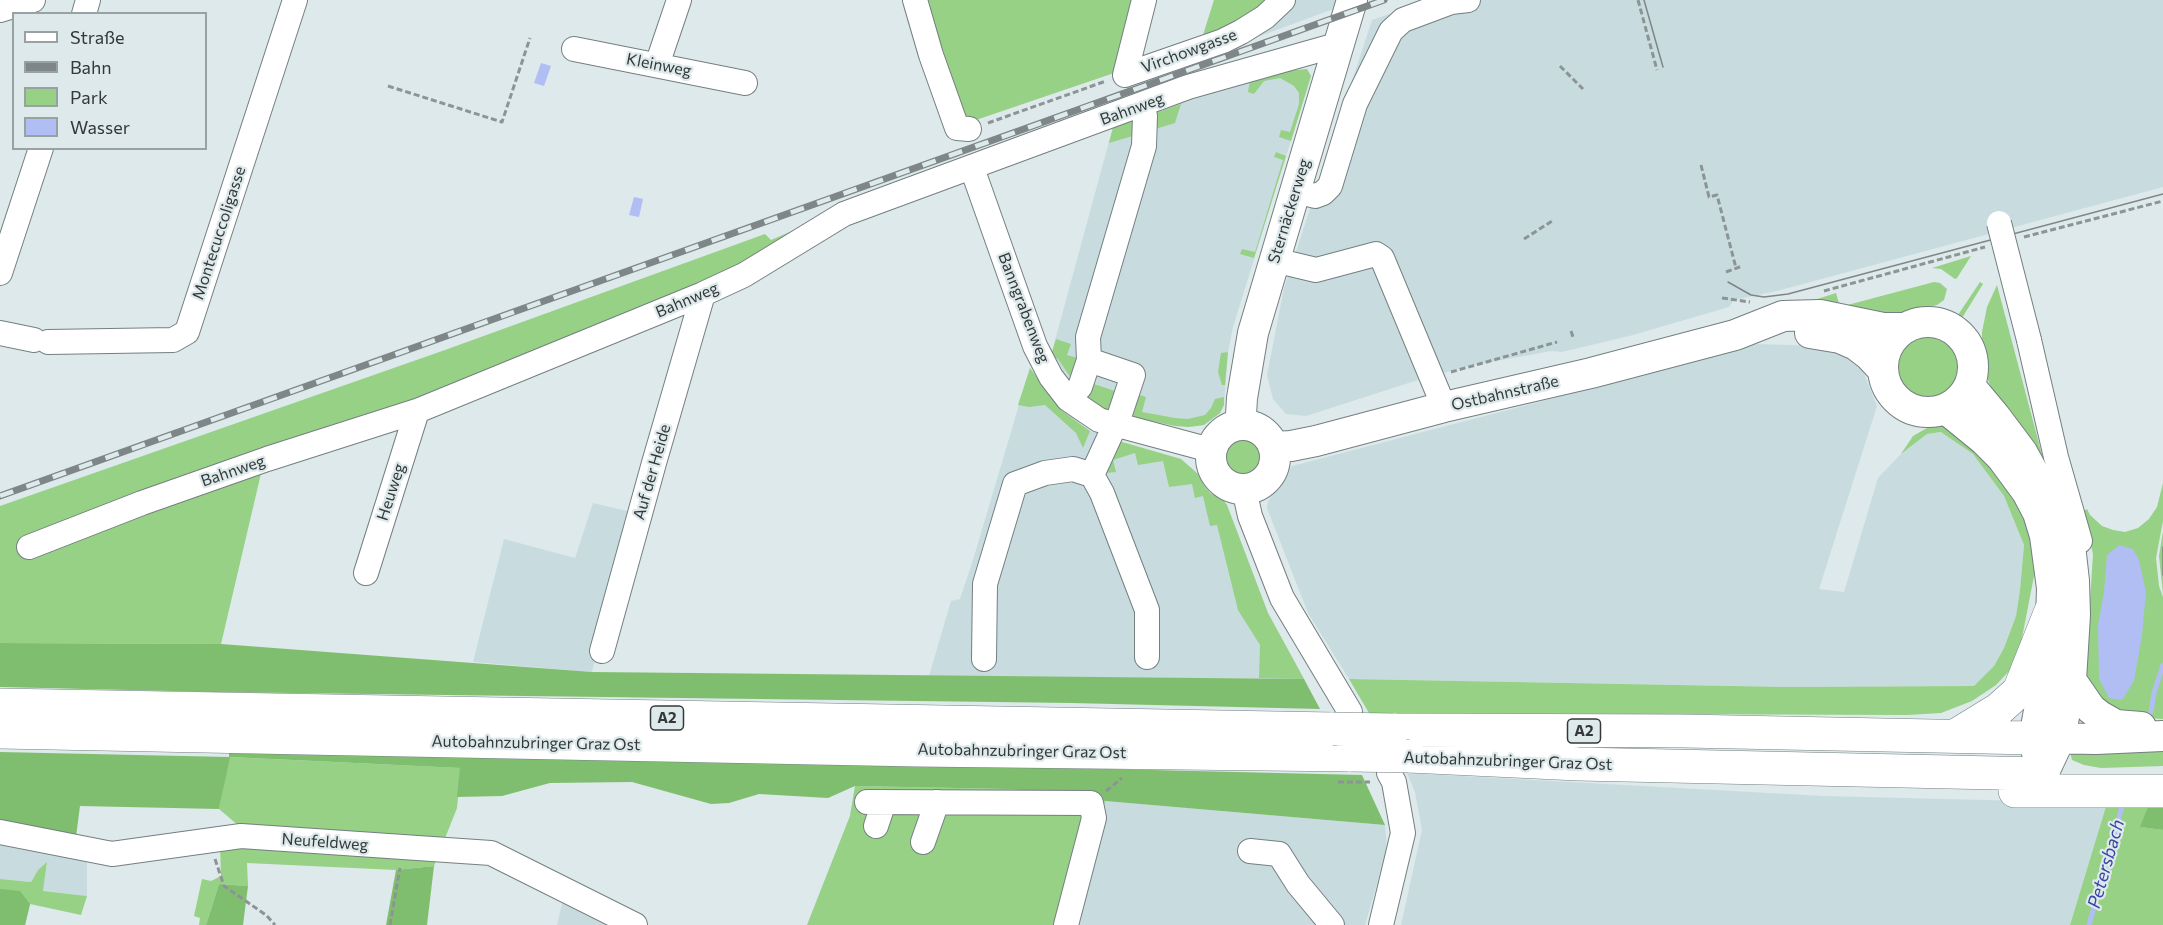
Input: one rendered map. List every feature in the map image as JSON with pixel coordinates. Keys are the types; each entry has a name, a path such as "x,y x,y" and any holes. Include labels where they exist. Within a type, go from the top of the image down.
{"highway":[{"path":"1955,736 1999,709 2019,691 2063,613"},
{"name":"Autobahnzubringer Graz Ost","path":"0,705 1342,744 1391,760 2043,774"},
{"name":"Autobahnzubringer Graz Ost","path":"1391,760 1684,731 2047,738"},
{"name":"Autobahnzubringer Graz Ost","path":"0,732 906,750 1342,744"},
{"path":"1642,766 1663,779 1760,784 2036,792 2163,791"}],"main road":[{"name":"Sternäckerweg","path":"1244,425 1241,415 1242,398 1253,333 1274,260 1305,193 1352,0"},
{"name":"Ostbahnstraße","path":"1274,447 1316,441 1444,407 1591,373 1735,334 1783,316 1803,314 1820,315 1883,328 1904,328 1914,324 1935,322 1956,330 1964,338 1972,353 1974,370 1970,386"},
{"path":"1883,370 1888,346 1904,328"},
{"name":"Ostbahnstraße","path":"1735,334 1785,331 1840,338 1869,354 1883,370 1890,392 1906,407 1926,412 1946,409"},
{"path":"2047,738 2050,651 2063,613 2074,581 2071,554 2057,516 2022,452 1970,386 1960,400 1946,409 1984,440 2002,459 2027,492 2038,513 2050,562 2052,588 2063,613 2072,680 2091,709 2116,725 2163,729"},
{"path":"1244,425 1263,431 1274,447 1275,462 1270,476 1258,485 1244,489 1233,488 1223,483 1212,464 1211,452 1217,438 1229,428 1244,425"},
{"path":"2072,680 2047,738 2036,757 2043,774 2163,776"},
{"path":"2047,738 2163,736"}],"street":[{"path":"0,10 33,0"},
{"name":"Montecuccoligasse","path":"0,333 41,341 173,340 187,332 295,0"},
{"path":"657,64 679,0"},
{"path":"915,0 931,55 957,129 969,129"},
{"name":"Virchowgasse","path":"1125,75 1144,0"},
{"name":"Virchowgasse","path":"1125,75 1232,36 1265,17 1283,0"},
{"path":"1305,193 1323,193 1330,186 1355,104 1391,31 1403,20 1450,2 1468,0"},
{"name":"Bahnweg","path":"29,547 142,503 267,459 417,411 704,294 744,275 844,214 1142,106 1188,87 1340,44"},
{"name":"Kleinweg","path":"574,49 745,83"},
{"path":"1068,399 1080,387 1089,360 1088,337 1144,146 1145,116 1142,106"},
{"path":"0,273 40,150"},
{"name":"Banngrabenweg","path":"972,168 1035,346 1051,377 1068,399 1090,416 1114,426 1211,452"},
{"path":"1999,224 2052,441 2083,555 2085,587 2083,602 2063,613"},
{"path":"1274,260 1316,270 1377,254 1382,258 1444,407"},
{"name":"Auf der Heide","path":"603,651 657,453 704,294"},
{"path":"1089,360 1133,375 1092,475"},
{"name":"Heuweg","path":"366,573 417,411"},
{"path":"984,659 985,584 1015,483 1045,473 1073,469 1092,475 1102,493 1147,610 1147,657"},
{"path":"1244,489 1250,516 1342,744"},
{"path":"1381,925 1403,833 1391,760"},
{"path":"876,826 875,802 1091,803 1094,818 1066,925"},
{"path":"923,842 937,802"},
{"name":"Neufeldweg","path":"0,832 112,854 241,836 491,853 635,925"},
{"path":"1250,852 1279,854 1298,884 1332,925"}],"path":[{"path":"1638,0 1657,70"},
{"path":"388,86 502,122 530,38"},
{"path":"1560,66 1583,89"},
{"path":"969,129 1125,75"},
{"path":"1701,165 1709,197 1717,195 1736,268"},
{"path":"1718,199 1725,197"},
{"path":"2020,237 2163,201"},
{"path":"1524,239 1552,221"},
{"path":"1822,292 1989,246"},
{"path":"1726,272 1742,266"},
{"path":"1722,298 1757,303"},
{"path":"1571,331 1573,337"},
{"path":"1453,371 1557,342"},
{"path":"1342,744 1391,760"},
{"path":"1091,803 1122,778"},
{"path":"209,840 224,886 266,915 274,925"},
{"path":"390,925 403,847"}],"shaded area":[{"path":"1214,0 1358,0 1195,60"},
{"path":"1430,0 2163,0 2163,187 1777,291 1734,300 1729,307 1633,335 1562,352 1552,351 1473,365 1424,378 1306,416 1286,414 1273,399 1267,375 1284,288 1372,20"},
{"path":"1307,69 1311,76 1233,327 1228,352 1224,405 1220,413 1204,425 1189,427 1131,417 1096,406 1063,376 1051,355 1113,127 1229,86"},
{"path":"1755,344 1823,346 1843,351 1861,366 1877,406 1819,589 1844,592 1878,478 1901,454 1927,434 1942,432 1973,454 2004,496 2024,545 2016,616 2004,648 1994,666 1974,686 1787,687 1349,679 1308,613 1267,508 1268,501 1292,466"},
{"path":"1030,368 1061,410 1078,423 1090,431 1181,459 1198,474 1210,493 1223,500 1227,505 1268,613 1304,679 929,676 951,601 960,599 973,560"},
{"path":"593,503 631,512 592,672 473,662 504,539 575,558"},
{"path":"1407,773 1823,796 2107,803 2070,925 1401,925 1422,830 1415,792"},
{"path":"855,786 1097,796 1105,801 1385,825 1387,849 1365,925 807,925 850,816"},
{"path":"0,838 87,854 87,896 43,891 47,863 38,870 31,882 0,879"},
{"path":"563,900 612,925 557,925"}],"green space":[{"path":"920,0 1134,0 1117,72 973,121 964,117"},
{"path":"1214,0 1273,0 1200,45"},
{"path":"1307,69 1311,76 1291,141 1279,137 1281,130 1290,132 1299,104 1299,93 1294,86 1280,78 1264,81 1254,94 1248,92 1250,80 1274,72"},
{"path":"1181,104 1175,123 1152,130 1153,114"},
{"path":"1138,119 1136,135 1109,143 1113,127"},
{"path":"1276,152 1286,156 1254,258 1240,254 1242,249 1255,252 1283,160 1274,157"},
{"path":"799,228 714,280 263,465 221,644 0,643 0,506 445,350 765,234 771,240"},
{"path":"1971,256 1955,279 1941,269 1932,268"},
{"path":"1934,282 1940,283 1947,289 1944,300 1937,305 1889,317 1808,302 1836,293 1840,307"},
{"path":"1980,282 1983,284 1962,318 1960,317 1958,315"},
{"path":"1997,285 2042,455 2037,453 1993,393 1988,380 1988,361 1982,332 1987,307"},
{"path":"1922,336 1934,336 1950,345 1957,355 1959,367 1957,379 1950,389 1934,398 1922,398 1911,393 1902,384 1897,373 1897,361 1902,350 1911,341"},
{"path":"1056,339 1071,344 1067,355 1081,359 1071,378 1058,359 1051,355"},
{"path":"1228,352 1225,385 1222,385 1218,372 1221,353"},
{"path":"1030,368 1061,410 1090,431 1083,448 1076,433 1045,405 1029,407 1018,405"},
{"path":"1091,383 1115,391 1113,406 1107,410 1086,399"},
{"path":"1134,393 1146,397 1142,412 1175,418 1188,419 1205,415 1215,399 1224,397 1224,405 1220,413 1204,425 1175,426 1131,417"},
{"path":"1937,425 1945,425 1987,455 2028,519 2035,571 2020,648 2012,668 1996,685 1972,701 1941,713 1907,715 1369,713 1349,679 1787,687 1974,686 1994,666 2004,648 2016,616 2024,545 2004,496 1973,454 1941,432 1927,434 1901,454 1913,436"},
{"path":"1239,436 1247,436 1259,443 1264,456 1261,469 1250,478 1243,479 1230,475 1222,463 1227,443"},
{"path":"1122,442 1181,459 1198,474 1210,493 1227,505 1268,613 1304,679 1259,678 1260,645 1238,610 1217,525 1210,526 1203,496 1195,498 1192,484 1169,487 1163,461 1138,465 1135,453 1113,460 1116,472 1106,473 1103,470 1112,447"},
{"path":"2163,483 2163,521 2156,558 2159,586 2163,597 2163,719 2127,717 2106,710 2085,680 2093,554 2083,511 2087,509 2102,526 2113,530 2125,532 2138,528 2149,519 2157,507"},
{"path":"2163,531 2163,594 2159,556"},
{"path":"0,643 221,644 592,672 1304,679 1320,709 1071,703 214,692 0,687"},
{"path":"229,748 1362,775 1385,825 1105,801 1097,796 1006,789 855,786 828,798 759,794 729,803 711,804 632,782 550,783 502,796 457,797 460,768 230,757 219,809 80,806 76,837 0,823 0,752 229,757"},
{"path":"2163,749 2163,766 2101,768 2084,765 2072,760 2071,756 2071,751"},
{"path":"229,757 461,768 457,808 434,866 396,870 247,863 248,886 219,884 206,925 199,925 200,918 194,916 202,879 211,881 221,876 220,844 239,826 219,809"},
{"path":"855,786 1006,789 1097,796 1105,801 1071,925 807,925 850,816"},
{"path":"2107,803 2149,804 2141,827 2163,830 2163,925 2070,925"},
{"path":"2149,804 2163,807 2163,830 2140,827"},
{"path":"47,862 43,891 87,896 81,915 30,904 25,925 0,925 0,879 31,882 38,870"},
{"path":"434,866 427,925 386,925 396,870"},
{"path":"219,884 248,886 243,925 206,925"},
{"path":"0,889 20,891 30,904 25,925 0,925"}],"water":[{"path":"541,63 551,66 544,86 534,83"},
{"path":"634,197 643,199 639,217 629,215"},
{"path":"2119,545 2133,549 2139,560 2146,592 2134,681 2122,700 2109,698 2099,679 2098,625 2107,555"}],"waterway":[{"name":"Petersbach","path":"2151,712 2163,665"},
{"name":"Petersbach","path":"2089,925 2123,803"}],"tram line":[{"path":"1644,0 1663,67"},
{"path":"1728,282 1751,295 1764,297 1788,294 2163,194"},
{"path":"2163,547 2163,575"}],"railway":[{"path":"0,496 1384,0"}]}
